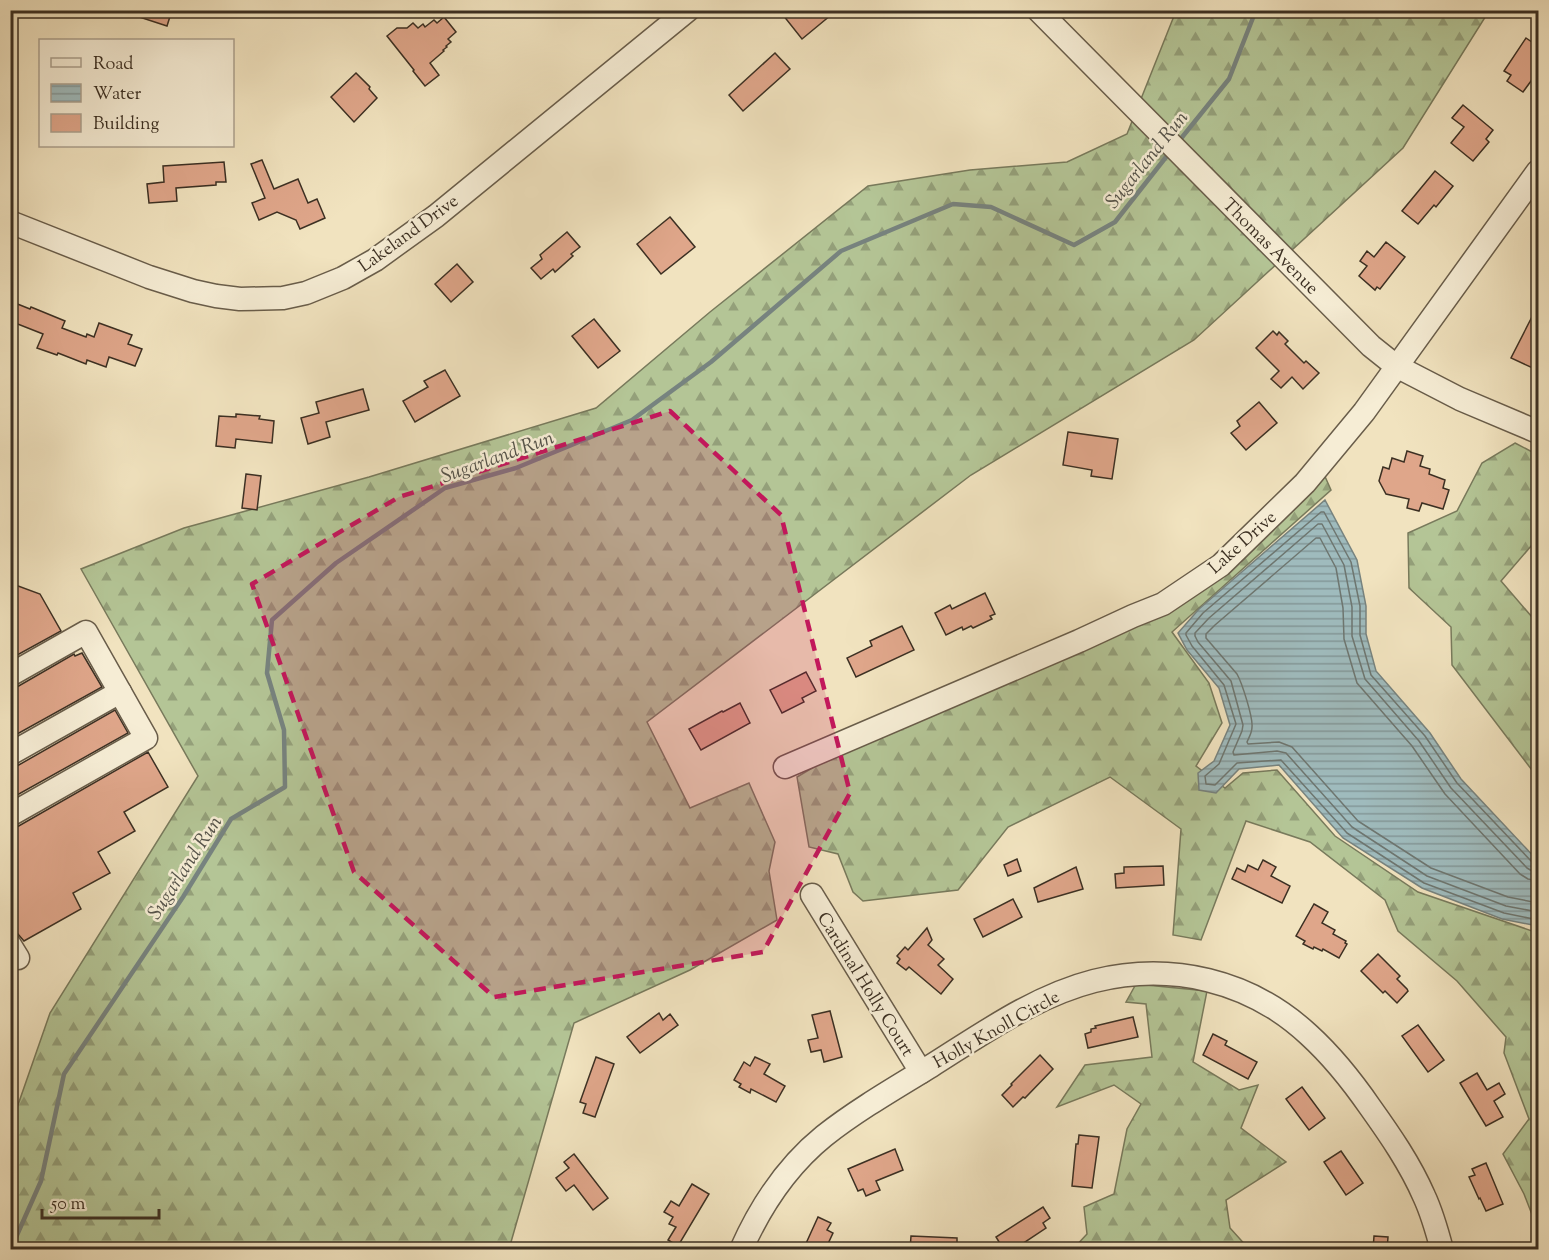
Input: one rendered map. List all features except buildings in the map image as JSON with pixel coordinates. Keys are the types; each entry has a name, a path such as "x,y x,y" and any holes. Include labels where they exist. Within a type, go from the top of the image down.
{"street":[{"name":"Lakeland Drive","path":"10,222 149,278 193,291 240,299 272,299 306,293 343,278 375,260 436,216 688,10"},
{"name":"Thomas Avenue","path":"1038,10 1371,346 1396,366 1460,399 1539,432"},
{"name":"Lake Drive","path":"785,767 1163,604 1221,565 1305,483 1364,412 1539,171"},
{"path":"10,675 86,632 146,738 10,815"},
{"path":"10,754 120,692"},
{"name":"Cardinal Holly Court","path":"812,895 921,1072"},
{"name":"Holly Knoll Circle","path":"741,1250 768,1197 796,1162 847,1119 1003,1022 1042,1001 1070,988 1094,981 1150,973 1178,974 1234,987 1284,1014 1322,1047 1354,1084 1406,1160 1434,1221 1442,1250"}],"highlighted area":[{"path":"670,411 781,515 850,793 763,952 494,997 354,872 252,584 399,497"}],"green space":[{"path":"1176,11 1489,11 1403,148 1194,340 971,475 647,722 690,808 749,783 775,842 769,871 777,920 690,970 574,1023 509,1249 11,1250 11,1125 50,1013 198,776 81,569 184,528 369,477 596,408 710,312 868,186 970,170 1067,162 1127,134"},
{"path":"1515,443 1538,455 1538,538 1501,581 1538,624 1538,778 1452,665 1451,627 1409,588 1408,533 1457,511 1482,463"},
{"path":"1323,472 1331,490 1172,632 1209,683 1222,723 1196,766 1225,788 1243,773 1277,770 1335,836 1418,892 1538,933 1538,1230 1524,1194 1503,1154 1529,1119 1504,1053 1506,1037 1457,981 1398,931 1385,900 1310,842 1246,821 1201,940 1173,935 1181,829 1110,777 1008,827 958,890 863,901 853,892 838,854 809,847 797,777 824,761 1169,607"},
{"path":"1136,984 1207,991 1193,1062 1239,1090 1258,1085 1241,1128 1286,1162 1226,1200 1230,1228 1249,1249 1073,1249 1087,1234 1084,1207 1114,1194 1127,1129 1141,1104 1114,1085 1057,1107 1085,1065 1152,1057 1146,1004 1126,1002"}],"water":[{"path":"1325,500 1357,560 1366,606 1366,634 1376,671 1430,733 1461,779 1538,861 1538,926 1502,919 1422,888 1343,838 1279,765 1239,769 1216,793 1199,790 1198,773 1214,761 1230,725 1219,688 1187,650 1178,633 1199,609"}],"waterway":[{"name":"Sugarland Run","path":"1179,141 1229,79 1256,10"},
{"name":"Sugarland Run","path":"13,1250 13,1244 41,1181 64,1074 183,897 231,819 285,787 284,730 267,673 272,620 336,563 445,488 516,468 632,420 711,362 841,251 953,204 991,207 1074,245 1115,222 1170,152"}]}
